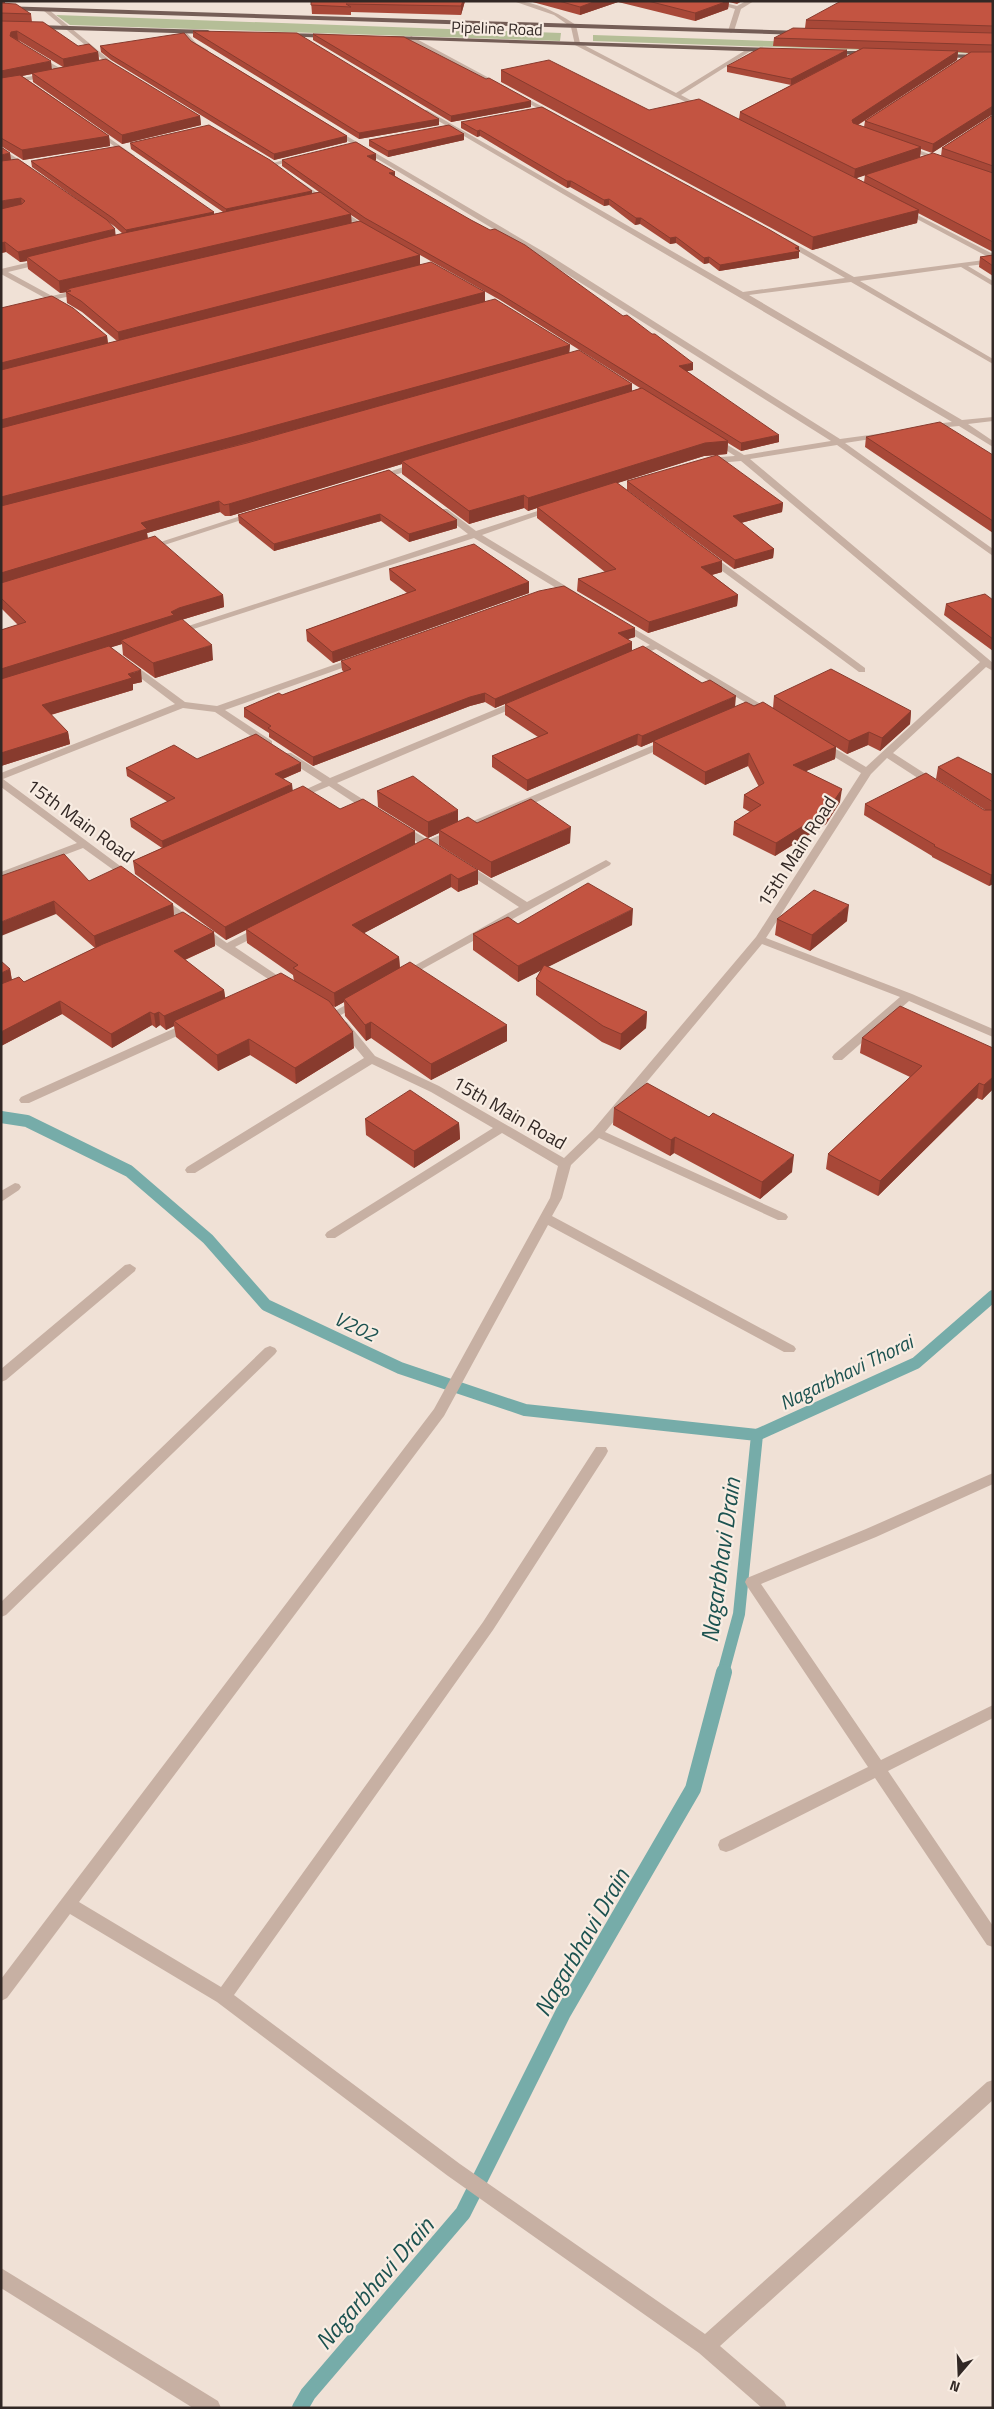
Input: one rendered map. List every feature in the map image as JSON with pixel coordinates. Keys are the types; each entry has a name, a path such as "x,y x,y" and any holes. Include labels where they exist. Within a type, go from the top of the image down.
{"main road":[{"name":"Pipeline Road","path":"1,8 806,33"},
{"path":"1,26 212,32"},
{"path":"279,34 336,36"},
{"name":"Pipeline Road","path":"383,38 779,50"},
{"path":"825,52 881,54"},
{"path":"930,55 993,57"}],"street":[{"path":"516,1 556,14 574,26 577,44 712,113"},
{"path":"710,1 738,8 751,1"},
{"path":"731,31 738,8"},
{"path":"46,10 108,63 124,73"},
{"path":"183,32 194,44 210,54"},
{"path":"298,35 316,45"},
{"path":"411,38 561,118"},
{"path":"677,95 751,49"},
{"path":"31,52 63,72"},
{"path":"844,62 861,53"},
{"path":"962,61 970,56"},
{"path":"99,65 108,63"},
{"path":"1,84 72,70"},
{"path":"23,80 31,86"},
{"path":"416,106 742,294 959,422 993,445"},
{"path":"534,111 544,109"},
{"path":"324,124 546,257 838,442 993,553"},
{"path":"440,128 459,124"},
{"path":"87,125 136,159"},
{"path":"347,146 366,142"},
{"path":"898,145 950,163"},
{"path":"110,149 129,146"},
{"path":"1,150 36,175"},
{"path":"924,160 940,152"},
{"path":"273,164 301,158"},
{"path":"265,160 281,170"},
{"path":"8,167 31,162"},
{"path":"289,176 378,236"},
{"path":"312,201 322,199"},
{"path":"893,204 993,257"},
{"path":"352,229 362,226"},
{"path":"781,237 993,362"},
{"path":"2,271 50,260"},
{"path":"742,294 993,262"},
{"path":"964,267 993,284"},
{"path":"2,271 65,307"},
{"path":"26,305 90,290"},
{"path":"922,428 959,422 993,420"},
{"path":"702,432 744,458 989,665"},
{"path":"699,463 708,460 744,458 894,433"},
{"path":"364,482 396,476 430,461"},
{"path":"437,506 556,588 585,601"},
{"path":"168,634 474,533 564,506"},
{"path":"138,550 260,513"},
{"path":"698,549 862,670"},
{"path":"608,616 751,707 776,717"},
{"path":"620,661 656,646"},
{"path":"1,777 182,705 218,709 370,656"},
{"path":"120,659 182,705"},
{"name":"15th Main Road","path":"368,996 331,1012 371,1059 435,1089 565,1164 597,1133 760,939 867,772 886,753 989,665"},
{"path":"283,802 530,698"},
{"path":"218,709 378,813"},
{"path":"809,737 867,772"},
{"path":"410,853 674,740"},
{"path":"886,753 945,791"},
{"name":"15th Main Road","path":"1,782 83,844 127,870 142,886 182,920 226,947 277,985 297,992"},
{"path":"394,823 527,906"},
{"path":"1,876 83,844"},
{"path":"393,982 606,863"},
{"path":"226,947 270,925"},
{"path":"760,939 908,996 993,1033"},
{"path":"838,1057 908,996"},
{"path":"24,1100 202,1020"},
{"path":"191,1170 371,1059"},
{"path":"331,1234 502,1128"},
{"path":"597,1133 782,1217"},
{"path":"1,1993 433,1420 446,1400 556,1198 565,1164"},
{"path":"1,1198 15,1187"},
{"path":"545,1218 789,1349"},
{"path":"1,1377 130,1268"},
{"path":"1,1612 270,1351"},
{"path":"223,1997 488,1626 601,1451"},
{"path":"993,1478 871,1534 752,1582 993,1940"},
{"path":"726,1846 993,1711"},
{"path":"68,1904 223,1997 454,2170 706,2346 777,2408"},
{"path":"706,2346 993,2088"},
{"path":"1,2277 211,2408"}],"green space":[{"path":"56,15 561,33 560,41 70,25"},
{"path":"593,35 982,48 985,54 593,41"}],"building":[{"path":"311,1 463,1 461,6 346,4 351,7 311,5"},
{"path":"559,1 596,1 580,7"},
{"path":"648,1 728,1 695,13"},
{"path":"841,1 993,1 993,26 806,20"},
{"path":"1,3 16,4 31,14 1,13"},
{"path":"1,21 43,22 78,46 89,44 98,52 63,59 17,31 11,32 10,36 51,61 1,71"},
{"path":"793,28 993,33 993,45 774,38"},
{"path":"193,31 297,33 439,119 359,133"},
{"path":"184,33 191,41 347,136 274,154 111,55 100,46"},
{"path":"313,34 404,37 486,79 489,78 531,101 451,116"},
{"path":"760,48 847,50 791,79 727,66"},
{"path":"863,48 958,51 852,120 853,123 921,147 855,169 740,112"},
{"path":"971,52 993,52 993,106 933,144 865,121"},
{"path":"106,59 200,116 122,135 32,73"},
{"path":"549,60 649,110 699,99 919,210 813,237 501,70"},
{"path":"20,75 109,136 22,150 1,138 1,78"},
{"path":"542,107 770,230 799,247 795,248 800,251 720,265 709,257 704,258 676,237 670,238 641,218 636,218 609,199 604,200 571,181 567,181 480,130 477,131 461,122"},
{"path":"993,115 993,166 942,148"},
{"path":"209,125 270,160 312,191 226,209 130,143"},
{"path":"449,125 464,134 388,151 369,140"},
{"path":"356,142 376,154 367,156 395,172 389,173 471,220 490,230 495,229 525,245 623,316 627,315 652,334 655,334 693,363 679,366 779,435 741,443 500,294 365,218 282,160"},
{"path":"119,146 214,212 126,230 114,219 31,161"},
{"path":"1,147 10,153 1,155"},
{"path":"933,153 993,173 993,242 865,175"},
{"path":"18,159 107,220 115,229 18,252 5,242 1,243 1,209 22,204 25,201 21,198 1,201 1,161"},
{"path":"320,192 351,214 59,281 27,257 124,233"},
{"path":"360,221 420,255 118,332 81,301 66,292 71,291 67,289"},
{"path":"993,255 993,266 980,257"},
{"path":"431,262 485,292 1,420 1,370"},
{"path":"52,296 73,308 107,336 1,363 1,308"},
{"path":"495,299 570,345 240,435 1,497 1,428"},
{"path":"579,350 632,384 229,504 224,505 219,501 141,523 147,529 1,573 1,506 247,443"},
{"path":"642,388 728,441 705,443 528,498 524,495 469,511 402,461"},
{"path":"940,422 993,455 993,521 866,437"},
{"path":"717,455 783,503 733,516 774,549 735,560 627,481"},
{"path":"389,470 457,520 409,534 380,514 274,544 238,515"},
{"path":"616,482 722,561 701,567 738,595 649,622 578,579 616,569 537,507"},
{"path":"155,536 223,595 179,608 171,612 174,615 1,669 1,630 26,622 1,598 1,583"},
{"path":"474,544 529,582 332,652 306,630 416,590 389,569"},
{"path":"564,586 635,628 618,633 632,642 495,699 485,693 470,697 313,757 268,728 271,726 244,708 279,693 282,695 351,669 341,661 539,591"},
{"path":"985,594 993,600 993,639 946,604"},
{"path":"182,619 212,645 153,663 121,640"},
{"path":"109,646 141,670 128,674 132,678 42,705 68,732 1,753 1,679"},
{"path":"643,646 702,683 710,680 736,696 642,736 638,734 527,780 492,756 548,733 505,704"},
{"path":"831,669 911,711 882,738 869,732 849,741 774,696"},
{"path":"746,702 754,706 763,702 836,747 793,765 842,789 827,811 776,843 734,822 761,805 744,795 764,783 749,753 705,772 653,741"},
{"path":"256,734 301,763 275,774 292,784 162,841 130,819 175,798 126,768 174,745 197,759"},
{"path":"958,757 993,775 993,802 938,767"},
{"path":"926,773 984,810 993,810 993,874 991,875 934,846 865,804"},
{"path":"413,776 458,810 428,822 377,791"},
{"path":"303,786 340,809 363,799 415,831 225,927 133,861"},
{"path":"531,799 571,827 491,862 439,830 468,817 477,823"},
{"path":"427,838 478,870 458,879 451,874 352,925 399,957 334,993 293,968 298,965 246,929"},
{"path":"64,854 89,881 121,866 173,904 94,936 54,901 1,922 1,876"},
{"path":"588,883 633,909 518,966 473,934 508,917 518,924"},
{"path":"814,890 849,905 812,935 777,919"},
{"path":"183,912 214,932 174,951 224,990 164,1016 159,1012 154,1014 150,1012 111,1034 60,1001 1,1032 1,984 19,977 24,982 103,944"},
{"path":"1,961 10,969 1,973"},
{"path":"410,962 507,1025 431,1064 371,1022 365,1025 344,999"},
{"path":"544,965 647,1012 621,1034 603,1026 536,979"},
{"path":"281,973 329,1001 353,1032 295,1068 249,1039 217,1055 174,1021"},
{"path":"900,1006 993,1048 993,1077 984,1085 979,1083 880,1181 828,1154 922,1066 862,1038"},
{"path":"647,1083 709,1117 713,1113 794,1155 762,1182 675,1137 671,1140 614,1108"},
{"path":"410,1090 459,1123 414,1151 365,1119"}],"waterway":[{"name":"V202","path":"1,1117 27,1121 129,1171 208,1239 266,1305 400,1368 525,1410 757,1435"},
{"name":"Nagarbhavi Thorai","path":"757,1435 916,1363 993,1296"},
{"name":"Nagarbhavi Drain","path":"723,1673 739,1614 757,1435"},
{"name":"Nagarbhavi Drain","path":"300,2408 308,2394 463,2213 563,2013 693,1789 724,1672"}]}
